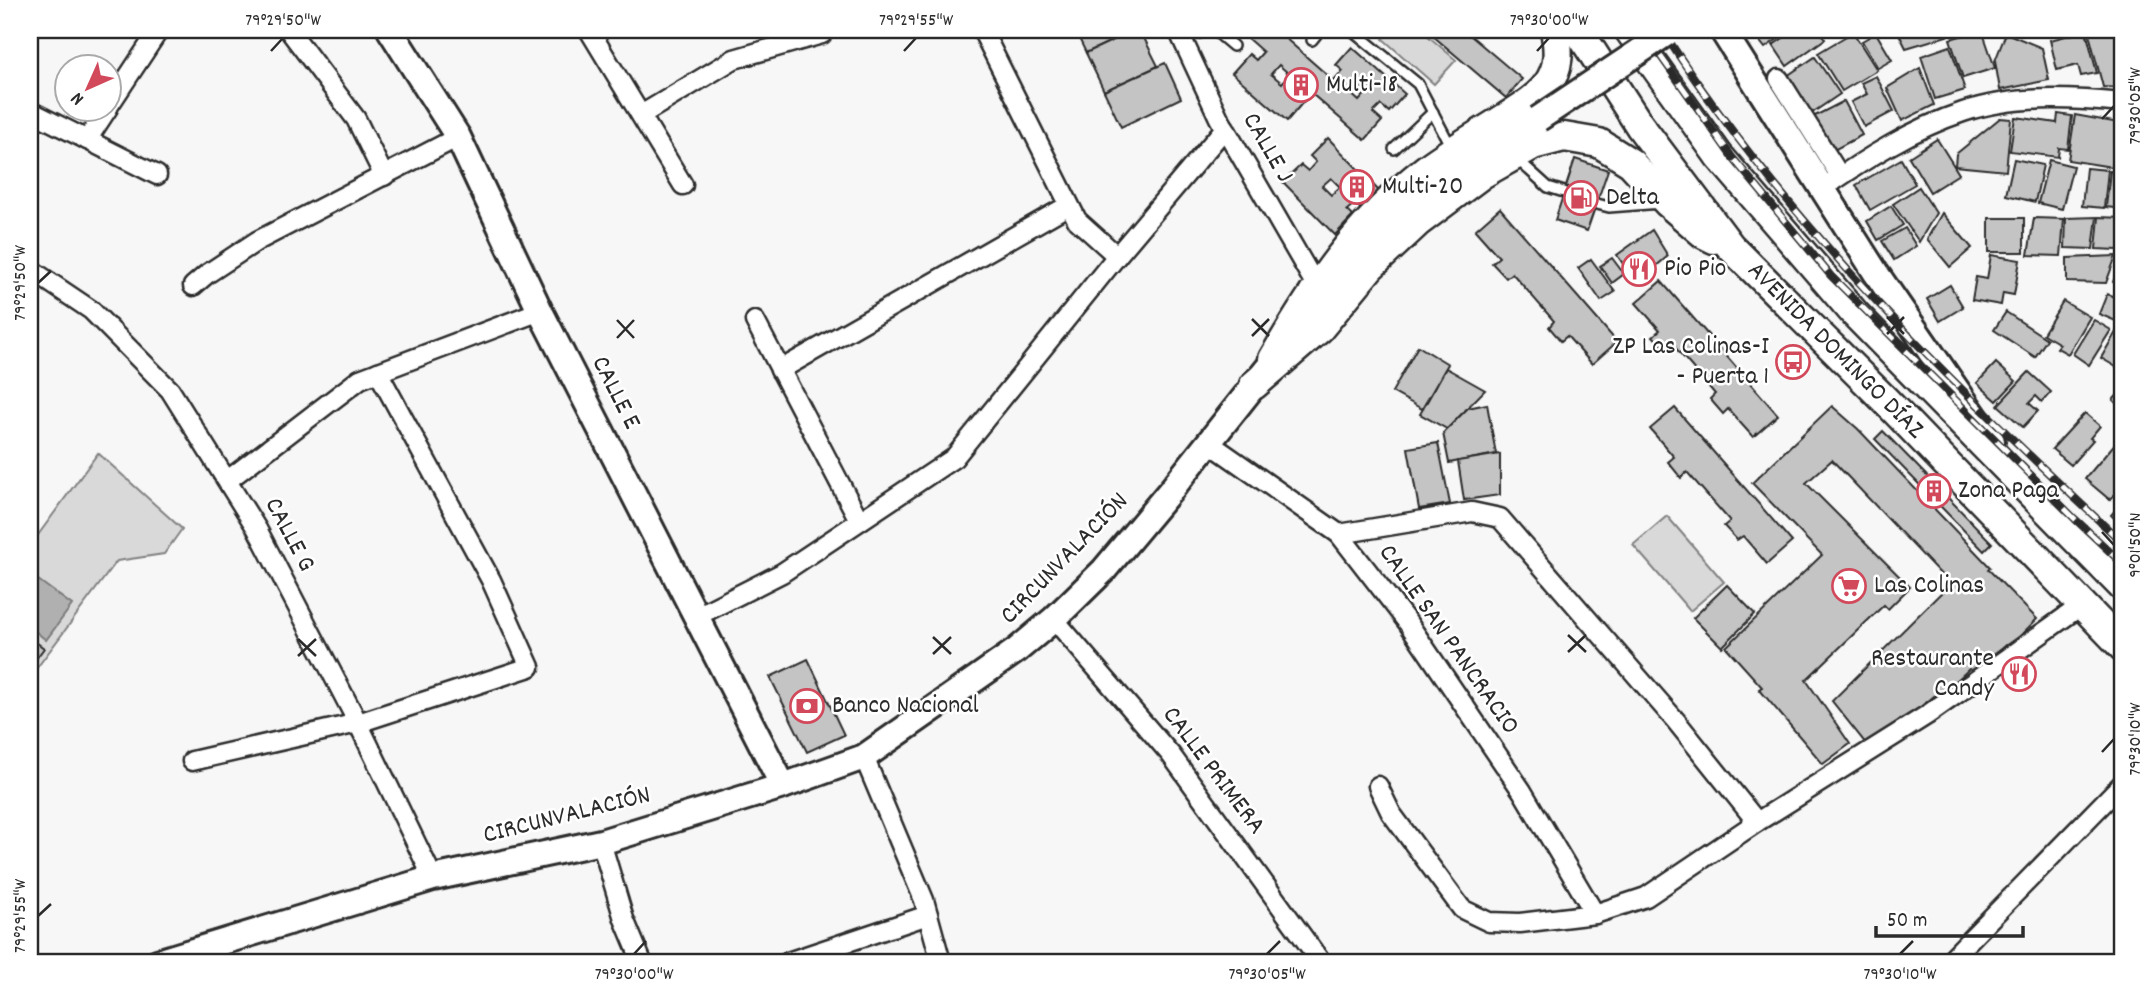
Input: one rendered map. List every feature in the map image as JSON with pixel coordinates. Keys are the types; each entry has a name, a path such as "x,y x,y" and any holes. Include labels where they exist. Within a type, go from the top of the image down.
{"main road":[{"name":"CALLE E","path":"390,30 406,51 457,137 540,312 783,786"},
{"path":"1261,376 1299,313 1337,260 1373,219 1426,170 1525,105 1546,87 1559,59 1555,30"},
{"name":"AVENIDA DOMINGO DÍAZ","path":"1578,30 1640,125 1730,246 1886,401 2123,647"},
{"name":"AVENIDA DOMINGO DÍAZ","path":"1629,30 1704,137 1856,315 2123,587"},
{"path":"1722,30 1831,183 1876,273 2020,482"},
{"name":"CIRCUNVALACIÓN","path":"157,962 433,878 601,842 783,786 864,757 1017,650 1054,619 1112,560 1333,288 1414,204 1438,184 1670,32"},
{"path":"1261,376 1319,329 1370,267 1418,222 1482,174 1534,145 1564,137 1599,143 1632,163 1668,202 1703,234 1730,246"}],"street":[{"path":"289,30 356,119 384,176"},
{"path":"589,30 683,185"},
{"path":"982,30 1077,220 1117,257"},
{"path":"122,86 156,33"},
{"path":"641,115 734,60 822,34"},
{"name":"CALLE J","path":"1180,34 1225,128 1318,289"},
{"path":"1779,79 1831,183 1889,145 1935,122 1965,111 1993,104 2059,99 2123,103"},
{"path":"30,111 157,175"},
{"path":"87,140 99,122"},
{"path":"695,617 782,573 954,458 1225,128"},
{"path":"193,286 257,241 457,137"},
{"path":"780,370 1069,205"},
{"name":"CALLE G","path":"30,269 91,310 170,390 257,529 358,723 433,878"},
{"path":"228,480 360,379 540,312"},
{"path":"755,321 859,520"},
{"path":"192,761 358,723 530,667 491,580 378,372"},
{"name":"CALLE SAN PANCRACIO","path":"1208,442 1339,534 1408,623 1522,791 1595,914"},
{"path":"1339,534 1472,512 1500,518 1676,721 1757,821"},
{"path":"1378,786 1391,813 1462,909 1489,922 1520,923 1595,914 1646,897 1757,821 1927,715 2082,605"},
{"name":"CALLE PRIMERA","path":"1054,619 1171,755 1321,962"},
{"path":"864,757 924,900 941,962"},
{"path":"1948,962 2123,783"},
{"path":"601,842 624,919 642,962"},
{"path":"788,962 928,915"}],"lane":[{"path":"1180,34 1212,30 1233,46"},
{"path":"1312,40 1320,30"},
{"path":"1352,30 1418,84 1453,152"},
{"path":"1394,149 1433,112"},
{"path":"1515,157 1548,187 1564,192"},
{"path":"1597,204 1609,207 1668,202"}],"shaded area":[{"path":"1392,30 1421,30 1456,60 1434,84 1383,39"},
{"path":"98,453 182,529 164,554 117,561 30,677 30,546"},
{"path":"1667,516 1724,582 1690,611 1633,545"},
{"path":"30,574 72,605 46,640 30,627"}],"building":[{"path":"1075,30 1135,30 1086,53"},
{"path":"1140,30 1158,66 1104,91 1086,53"},
{"name":"Multi-18","path":"1238,30 1276,30 1334,81 1343,71 1336,65 1352,47 1405,94 1389,112 1381,105 1373,113 1382,121 1365,140 1305,88 1298,96 1304,101 1287,121 1232,73 1249,54 1256,60 1263,52","holes":["1279,65 1289,74 1282,83 1271,74","1356,83 1367,92 1359,101 1349,92"]},
{"path":"1426,30 1464,30 1522,79 1506,98"},
{"path":"1751,30 1790,30 1765,48"},
{"path":"1795,30 1819,30 1825,39 1787,66 1773,45"},
{"path":"1897,30 1944,30 1947,36 1906,48"},
{"path":"1982,30 1995,68 1963,78 1950,39"},
{"path":"2088,30 2122,30 2123,88 2103,87"},
{"path":"2086,31 2097,73 2081,76 2078,65 2057,70 2050,40"},
{"path":"1853,32 1877,70 1842,91 1818,53"},
{"path":"1876,33 1892,60 1878,68 1862,41"},
{"path":"2006,33 2042,48 2049,80 2000,90 1995,61"},
{"path":"1950,46 1965,90 1935,99 1921,56"},
{"path":"1815,57 1840,94 1809,115 1784,78"},
{"path":"1165,63 1181,98 1121,127 1104,91"},
{"path":"1920,68 1934,105 1902,121 1887,88"},
{"path":"1876,76 1894,111 1864,127 1851,102 1867,94 1861,83"},
{"path":"1844,101 1862,135 1832,151 1813,117"},
{"path":"2058,114 2072,116 2068,149 2059,148 2058,157 2010,151 2015,117 2057,123"},
{"path":"2075,115 2119,123 2112,167 2068,160"},
{"path":"2000,118 2011,119 2006,171 1955,166 1956,154"},
{"path":"2123,123 2123,168 2114,167"},
{"name":"Multi-20","path":"1328,138 1379,191 1361,209 1355,203 1347,210 1353,216 1335,235 1283,182 1301,165 1308,171 1316,162 1310,156","holes":["1331,178 1340,187 1331,195 1322,186"]},
{"path":"1937,139 1959,174 1930,192 1909,157"},
{"name":"Delta","path":"1575,159 1608,170 1587,231 1555,220"},
{"path":"1901,159 1915,184 1870,210 1856,185"},
{"path":"2014,159 2043,165 2035,202 2006,195"},
{"path":"2049,160 2073,166 2062,209 2038,203"},
{"path":"2086,168 2108,170 2104,208 2082,206"},
{"path":"2110,171 2123,172 2123,209 2106,207"},
{"path":"1919,187 1936,213 1919,242 1893,204"},
{"path":"1891,206 1903,225 1878,240 1867,221"},
{"path":"1500,208 1617,342 1592,364 1567,336 1561,341 1549,327 1554,321 1512,273 1506,278 1492,263 1499,257 1475,230"},
{"path":"1942,213 1972,248 1950,267 1927,239"},
{"path":"2097,217 2093,249 2065,248 2066,218"},
{"path":"2099,217 2123,218 2123,237 2118,250 2096,249"},
{"path":"1989,218 2024,218 2024,252 1989,252"},
{"path":"2034,218 2064,219 2061,256 2028,255"},
{"path":"1905,228 1916,246 1894,260 1882,241"},
{"name":"Pio Pio","path":"1652,230 1668,256 1636,283 1617,255"},
{"path":"1991,255 2020,260 2014,295 2003,293 2001,305 1972,300 1976,277 1987,279"},
{"path":"2116,256 2106,283 2067,282 2067,258"},
{"path":"1612,258 1624,274 1612,283 1600,266"},
{"path":"1591,259 1615,292 1601,301 1578,268"},
{"path":"2123,259 2123,286 2113,282"},
{"path":"1661,281 1778,415 1753,437 1728,409 1723,414 1710,399 1715,394 1673,345 1667,351 1653,336 1660,330 1636,303"},
{"path":"1950,285 1963,307 1940,321 1927,299"},
{"path":"2107,294 2123,300 2123,324 2099,314"},
{"path":"2063,301 2090,317 2068,354 2057,348 2060,344 2043,334"},
{"path":"2006,312 2047,339 2035,357 1994,330"},
{"path":"2094,320 2111,330 2089,365 2073,354"},
{"path":"2116,332 2123,336 2123,371 2101,358"},
{"path":"1418,346 1448,364 1422,409 1392,392"},
{"path":"1996,363 2016,381 1997,401 1977,383"},
{"path":"1446,368 1485,390 1447,429 1420,414"},
{"path":"2029,372 2051,392 2042,402 2036,396 2029,403 2038,411 2023,427 1998,405"},
{"path":"2123,389 2123,410 2113,400"},
{"path":"1487,404 1496,454 1449,463 1443,433 1468,408"},
{"name":"Las Colinas","path":"1832,406 1858,429 2037,619 2009,647 2006,645 1991,659 1989,656 1973,672 1969,669 1937,699 1934,696 1891,734 1886,729 1867,745 1832,701 1950,584 1832,460 1806,483 1910,587 1888,609 1884,605 1806,680 1850,744 1823,764 1759,689 1762,687 1726,647 1822,555 1752,483"},
{"path":"1675,408 1792,542 1767,564 1743,536 1737,540 1724,526 1730,521 1687,472 1681,478 1668,462 1674,457 1650,429"},
{"path":"2085,413 2100,426 2090,438 2093,440 2071,465 2052,449"},
{"name":"Zona Paga","path":"1883,431 1992,543 1984,551 1875,439"},
{"path":"2123,434 2123,485 2110,500 2085,479"},
{"path":"1438,443 1450,504 1419,509 1408,448"},
{"path":"1500,454 1500,495 1464,500 1458,461"},
{"path":"2123,501 2123,527 2111,515"},
{"path":"1727,585 1755,614 1722,647 1693,618"},
{"path":"30,638 44,648 30,667"},
{"name":"Banco Nacional","path":"808,659 844,735 807,752 770,677"}],"railway":[{"path":"1642,30 1732,157 1831,276 2123,564"},
{"path":"1662,30 1763,170 1876,301 1998,424 2123,543"}],"place":[{"name":"Multi-18","path":"1301,85"},
{"name":"Multi-20","path":"1357,187"},
{"name":"Delta","path":"1581,198"},
{"name":"Pio Pio","path":"1639,269"},
{"name":"ZP Las Colinas-I - Puerta 1","path":"1793,362"},
{"name":"Zona Paga","path":"1934,491"},
{"name":"Las Colinas","path":"1849,586"},
{"name":"Restaurante Candy","path":"2019,674"},
{"name":"Banco Nacional","path":"807,706"}]}
